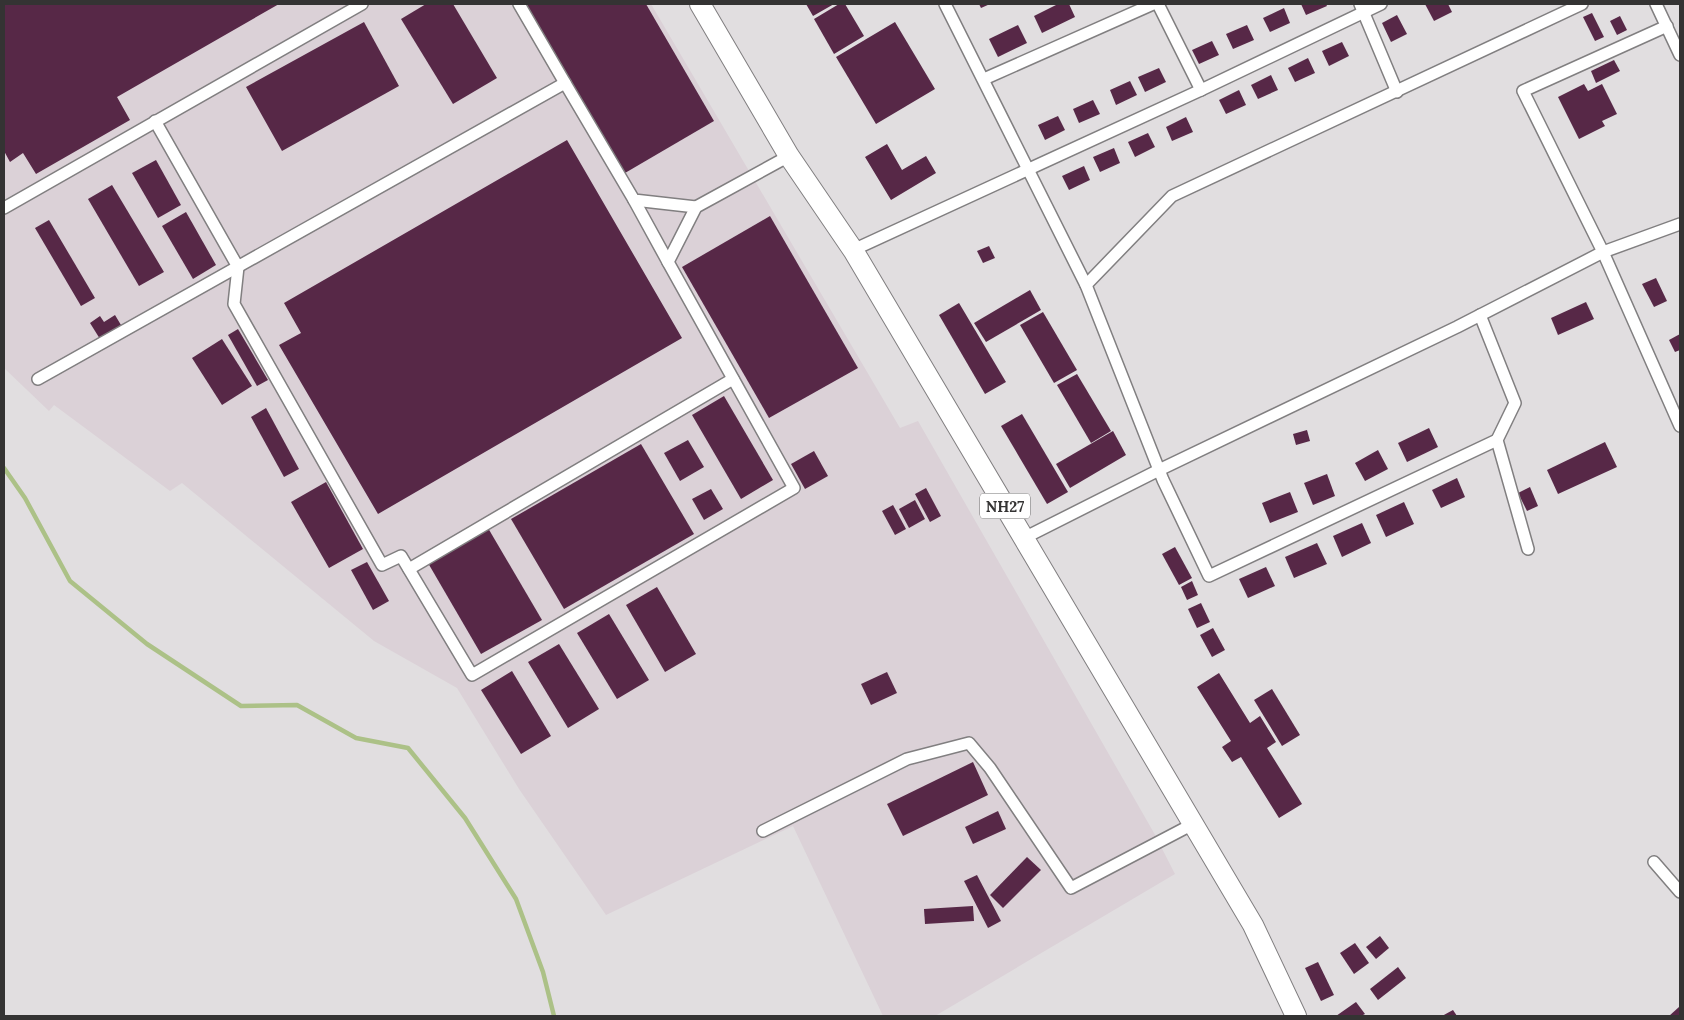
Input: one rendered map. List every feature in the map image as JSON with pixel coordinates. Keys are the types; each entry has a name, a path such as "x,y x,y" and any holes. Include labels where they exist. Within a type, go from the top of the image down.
{"highway":[{"name":"NH27","path":"700,4 789,156 853,250 1253,925 1296,1016"}],"street":[{"path":"4,208 362,4"},
{"path":"155,121 238,267 234,304 382,565 401,556 472,675 794,488 634,200 519,4"},
{"path":"945,4 1086,285 1159,470 1209,576 1497,440 1515,402 1480,316"},
{"path":"984,79 1153,4"},
{"path":"1158,4 1201,90"},
{"path":"853,250 1201,90 1362,8 1381,4"},
{"path":"1086,285 1172,196 1582,4"},
{"path":"1656,4 1680,55"},
{"path":"1362,8 1396,92"},
{"path":"1667,26 1522,91 1603,252 1680,426"},
{"path":"38,379 566,83"},
{"path":"668,262 696,207 789,156"},
{"path":"634,200 696,207"},
{"path":"1024,538 1159,470 1480,316 1603,252 1680,224"},
{"path":"409,569 734,379"},
{"path":"1497,440 1528,549"},
{"path":"763,831 907,759 969,743 990,768 1071,888 1193,824"},
{"path":"1654,862 1680,892"}],"shaded area":[{"path":"4,4 651,4 900,428 918,421 1154,833 1175,874 935,1016 883,1016 793,826 606,915 519,789 457,688 374,641 182,483 170,491 54,405 49,411 4,368"}],"building":[{"path":"4,4 279,4 117,97 130,120 36,174 23,153 10,162 4,151"},
{"path":"426,4 453,4 497,78 453,104 401,19"},
{"path":"526,4 646,4 714,121 625,173"},
{"path":"806,4 834,4 813,16"},
{"path":"839,4 845,4 864,36 834,54 814,19"},
{"path":"979,4 990,4 981,8"},
{"path":"1058,4 1069,4 1075,17 1042,33 1034,16"},
{"path":"1301,4 1326,4 1327,6 1306,15"},
{"path":"1425,4 1448,4 1452,12 1434,21"},
{"path":"1284,8 1290,23 1270,32 1263,18"},
{"path":"1592,13 1604,37 1595,41 1583,17"},
{"path":"1397,15 1407,34 1391,42 1382,23"},
{"path":"1620,16 1627,30 1617,35 1610,21"},
{"path":"364,22 399,86 282,151 246,87"},
{"path":"895,22 935,89 876,124 836,57"},
{"path":"1018,25 1027,43 998,57 989,39"},
{"path":"1247,25 1254,40 1233,49 1226,34"},
{"path":"1212,41 1219,55 1199,64 1192,50"},
{"path":"1342,42 1349,56 1329,66 1322,51"},
{"path":"1308,58 1315,73 1295,82 1288,68"},
{"path":"1614,60 1620,71 1596,83 1591,71"},
{"path":"1159,68 1166,82 1145,92 1138,77"},
{"path":"1271,75 1278,90 1258,99 1251,85"},
{"path":"1130,81 1137,95 1116,105 1110,90"},
{"path":"1584,84 1588,91 1602,84 1617,114 1602,121 1605,126 1579,139 1558,97"},
{"path":"1239,90 1246,105 1226,114 1219,100"},
{"path":"1093,100 1100,114 1079,123 1073,109"},
{"path":"1058,116 1065,130 1045,140 1038,125"},
{"path":"1186,117 1193,132 1172,141 1166,127"},
{"path":"1148,133 1155,147 1135,157 1128,142"},
{"path":"567,140 682,338 378,514 279,345 301,333 284,303"},
{"path":"887,144 902,170 926,156 936,173 891,200 865,157"},
{"path":"1114,148 1120,163 1100,172 1093,157"},
{"path":"156,160 181,205 158,218 132,173"},
{"path":"1084,166 1090,180 1069,190 1062,176"},
{"path":"112,185 164,272 139,286 88,199"},
{"path":"186,212 216,265 193,279 162,226"},
{"path":"770,216 858,368 769,418 682,267"},
{"path":"49,220 95,298 81,306 35,228"},
{"path":"989,246 995,258 983,263 977,251"},
{"path":"1656,278 1667,301 1654,307 1642,284"},
{"path":"1030,290 1041,310 986,342 974,323"},
{"path":"1586,302 1594,319 1558,335 1551,318"},
{"path":"959,303 1006,382 985,394 939,315"},
{"path":"1043,312 1077,370 1054,383 1020,325"},
{"path":"115,315 121,325 100,339 90,323 100,316 104,322"},
{"path":"238,329 268,380 257,386 228,335"},
{"path":"1680,334 1680,350 1675,352 1669,340"},
{"path":"222,339 252,386 222,405 192,358"},
{"path":"1077,374 1111,431 1091,443 1057,385"},
{"path":"724,396 773,480 741,499 692,415"},
{"path":"266,408 299,469 284,477 251,417"},
{"path":"1022,414 1068,492 1047,504 1001,426"},
{"path":"1429,428 1438,447 1407,462 1398,443"},
{"path":"1307,430 1310,441 1296,445 1293,434"},
{"path":"1113,431 1126,455 1070,488 1056,464"},
{"path":"688,440 704,467 680,481 664,453"},
{"path":"1605,442 1617,467 1558,494 1547,470"},
{"path":"641,444 694,534 564,609 511,519"},
{"path":"1378,450 1388,469 1365,481 1355,463"},
{"path":"814,451 828,476 805,489 791,464"},
{"path":"1327,474 1335,496 1313,505 1304,483"},
{"path":"1457,478 1465,497 1441,508 1432,490"},
{"path":"326,482 363,549 329,568 291,502"},
{"path":"1530,487 1538,506 1527,511 1518,493"},
{"path":"926,488 941,516 930,522 915,494"},
{"path":"711,489 723,509 704,520 692,499"},
{"path":"1290,492 1298,512 1270,523 1262,503"},
{"path":"915,500 925,519 909,528 899,509"},
{"path":"1404,502 1414,524 1386,537 1376,515"},
{"path":"893,505 906,529 895,535 882,511"},
{"path":"1362,523 1371,543 1342,557 1333,536"},
{"path":"488,528 542,620 481,654 428,563"},
{"path":"1317,543 1327,564 1294,578 1285,557"},
{"path":"1175,547 1192,578 1179,585 1162,554"},
{"path":"367,562 389,601 373,610 351,570"},
{"path":"1266,567 1275,586 1248,598 1239,579"},
{"path":"1192,581 1198,595 1187,600 1181,587"},
{"path":"657,587 696,654 665,672 626,605"},
{"path":"1201,603 1210,622 1197,628 1188,609"},
{"path":"609,614 649,680 617,699 577,633"},
{"path":"1213,628 1225,650 1212,657 1200,635"},
{"path":"559,644 599,709 568,728 528,662"},
{"path":"512,671 551,736 521,754 481,690"},
{"path":"887,672 897,693 871,705 861,684"},
{"path":"1219,673 1250,723 1260,716 1276,742 1267,748 1302,804 1279,818 1241,757 1232,762 1222,747 1231,741 1197,687"},
{"path":"1272,689 1300,735 1282,746 1254,700"},
{"path":"973,762 988,795 903,836 887,804"},
{"path":"998,811 1006,829 973,844 965,827"},
{"path":"1027,857 1041,870 1003,908 990,895"},
{"path":"977,875 1001,921 988,928 964,881"},
{"path":"973,906 974,921 925,924 924,909"},
{"path":"1380,936 1389,948 1376,959 1366,947"},
{"path":"1355,943 1369,963 1354,974 1340,953"},
{"path":"1318,962 1334,995 1321,1001 1305,968"},
{"path":"1398,967 1406,978 1378,1000 1370,989"},
{"path":"1356,1002 1365,1014 1361,1016 1336,1016"},
{"path":"1679,1007 1680,1016 1669,1016"},
{"path":"1453,1010 1457,1016 1442,1016"}],"waterway":[{"path":"4,468 25,498 70,581 147,644 241,706 297,705 356,738 408,748 465,818 516,899 543,972 554,1016"}]}
